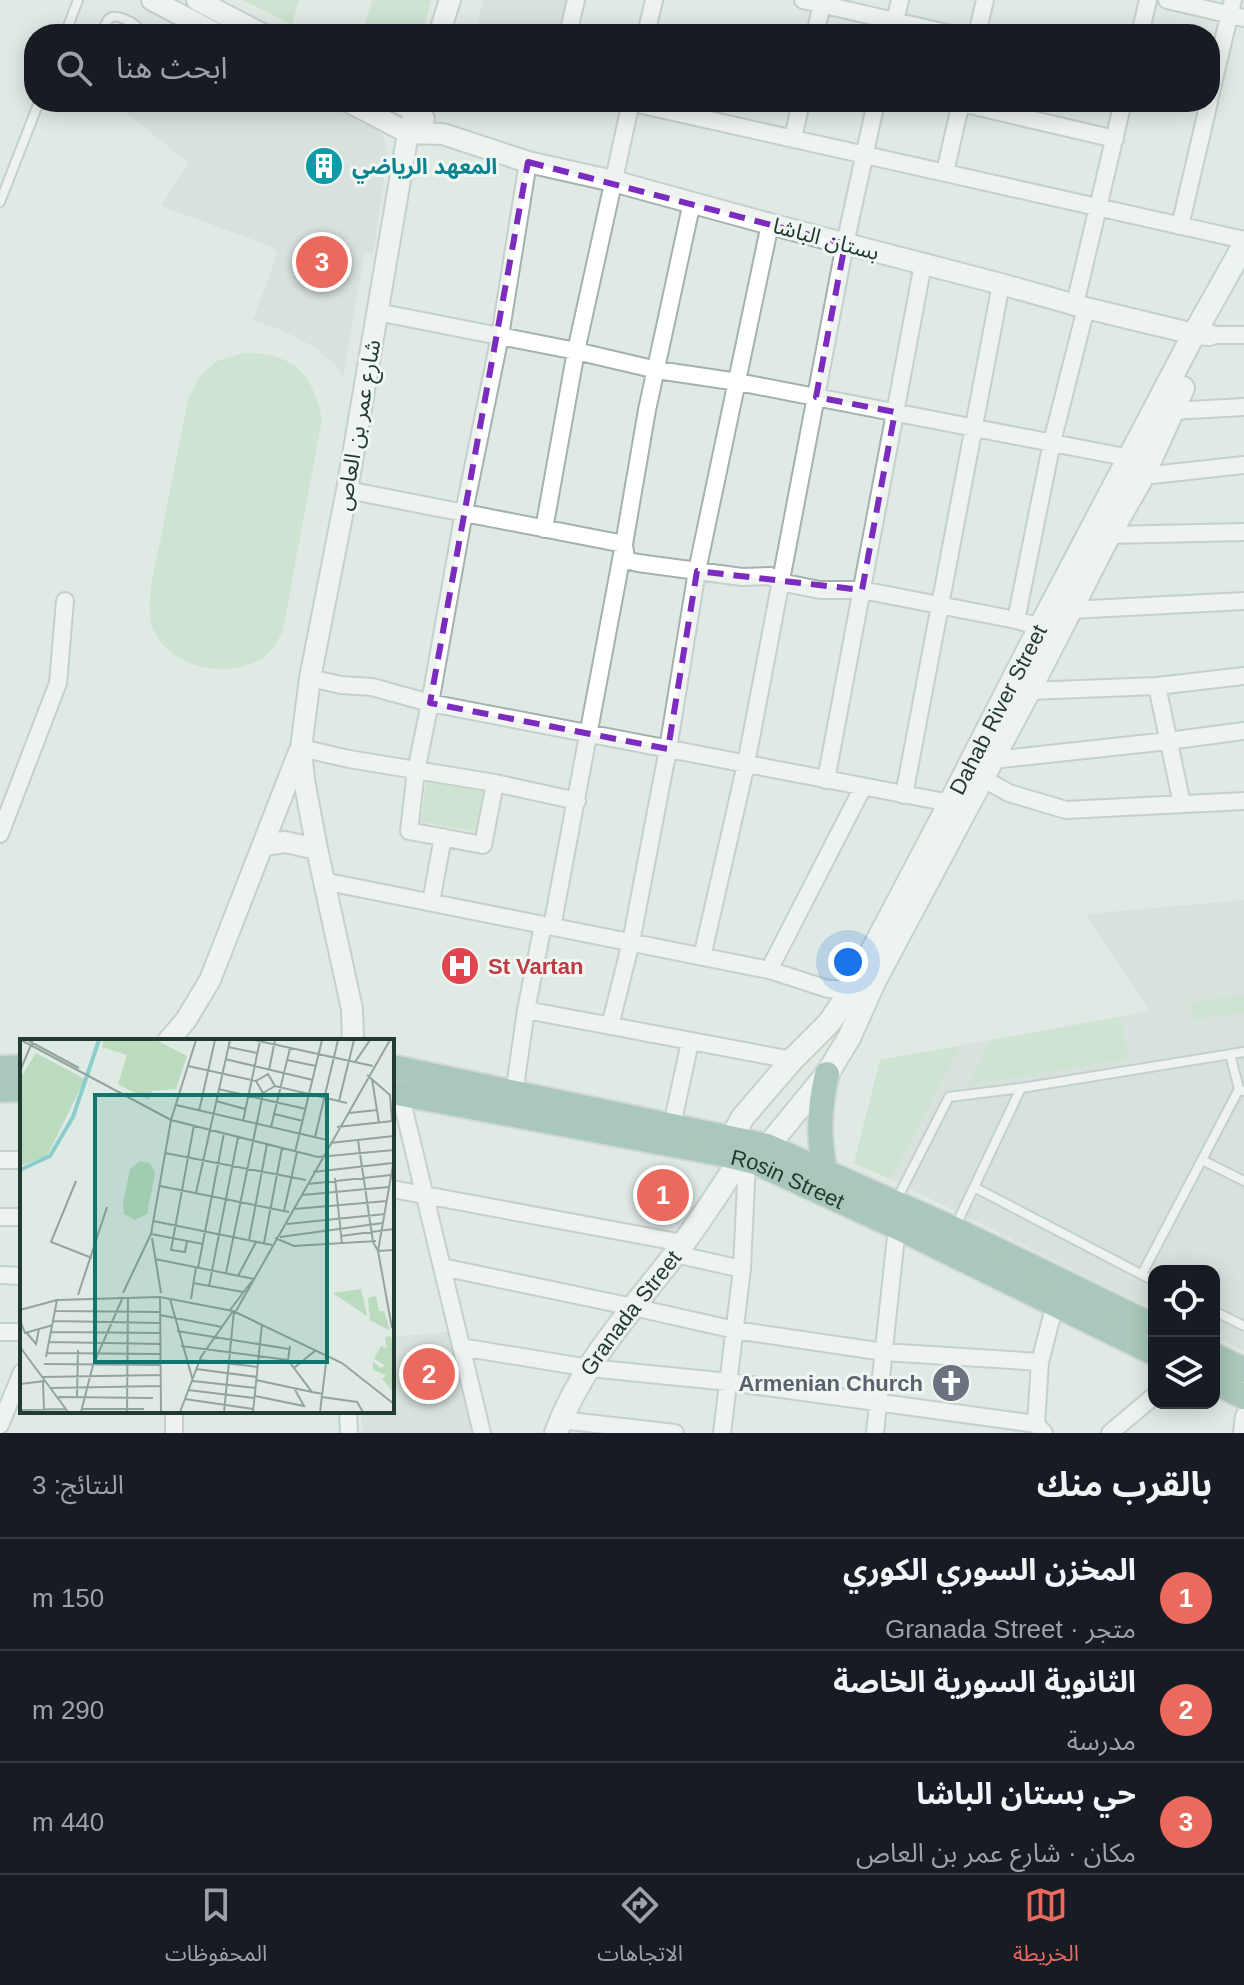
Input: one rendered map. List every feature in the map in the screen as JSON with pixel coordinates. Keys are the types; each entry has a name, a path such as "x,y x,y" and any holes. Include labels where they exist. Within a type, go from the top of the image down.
{"main road":[{"name":"Dahab River Street","path":"744,1153 743,1117 829,1023 852,989 950,803 981,769 1029,691 1109,535 1136,467 1244,242"},
{"name":"Dahab River Street","path":"744,1153 827,1074 849,1038 981,769 1040,627 1172,411 1202,335 1244,276"},
{"path":"0,1068 20,1067"},
{"name":"Rosin Street","path":"394,1067 672,1125 896,1215 954,1229 1148,1323"},
{"path":"825,1171 819,1133 827,1074"},
{"path":"0,1090 20,1089"},
{"name":"Rosin Street","path":"396,1093 744,1153 825,1171 896,1215 1055,1304 1148,1350"},
{"name":"Granada Street","path":"558,1426 567,1404 589,1368 679,1249 744,1153"},
{"path":"1220,1358 1244,1370"},
{"path":"1220,1385 1244,1397"}],"street":[{"path":"152,0 198,24"},
{"path":"197,0 243,24"},
{"path":"442,24 450,0"},
{"path":"570,24 576,0"},
{"path":"648,24 654,0"},
{"path":"803,0 822,2 883,24"},
{"path":"895,24 900,0"},
{"path":"979,24 985,0"},
{"path":"1142,24 1148,0"},
{"path":"1167,0 1235,11 1220,62"},
{"path":"817,24 822,2"},
{"name":"بستان الباشا","path":"368,112 408,133 443,134 528,162 613,181 1080,306 1202,335"},
{"name":"شارع عمر بن العاص","path":"353,1039 352,1009 323,881 301,748 310,678 347,490 410,112"},
{"name":"بستان الباشا","path":"418,112 443,134"},
{"path":"544,529 576,351 628,112"},
{"path":"675,112 1244,242"},
{"path":"793,138 799,112"},
{"path":"702,957 746,764 845,244 874,112"},
{"path":"945,172 959,112"},
{"path":"1000,112 1115,139"},
{"path":"1016,620 1098,207 1121,112"},
{"path":"1180,226 1206,112"},
{"path":"495,783 483,845 409,831 416,771 500,336 528,162"},
{"path":"514,1094 526,1010 577,801 641,440 692,202"},
{"path":"610,1026 631,942 668,749 697,571 770,224"},
{"path":"826,780 923,264"},
{"path":"904,795 1001,284"},
{"path":"377,312 657,370 738,382 1052,442 1136,467 1244,465"},
{"path":"1202,335 1244,335"},
{"path":"1172,411 1244,407"},
{"path":"347,490 624,544"},
{"path":"1109,535 1244,532"},
{"path":"624,544 626,560 742,577 770,576 780,582 820,590 862,590 1040,627"},
{"path":"0,834 58,683 65,601"},
{"path":"1070,610 1244,601"},
{"path":"1029,691 1157,686 1244,676"},
{"path":"310,678 341,685 372,687 430,703 950,803"},
{"path":"1157,686 1182,804"},
{"path":"981,769 1244,731"},
{"path":"301,748 577,801"},
{"name":"شارع عمر بن العاص","path":"170,1039 186,1020 210,980 301,748"},
{"path":"981,769 1009,793 1066,810 1244,801"},
{"path":"769,970 863,787"},
{"path":"431,902 443,837"},
{"path":"264,845 285,842 317,849"},
{"path":"323,881 769,970 828,989 852,989"},
{"path":"526,1010 792,1060"},
{"path":"672,1125 690,1042"},
{"path":"396,1093 482,1433"},
{"path":"722,1433 742,1269 744,1153"},
{"path":"394,1189 679,1249 742,1269"},
{"path":"875,1433 896,1215"},
{"path":"442,1267 735,1330 884,1352 1040,1362"},
{"path":"0,1275 20,1276"},
{"path":"461,1347 589,1368 879,1401 1040,1428 1040,1362 1055,1304"},
{"path":"0,1425 12,1392"},
{"path":"1110,1433 1148,1401"},
{"path":"348,1413 349,1433"},
{"path":"1242,1433 1244,1416"},
{"path":"558,1426 675,1433"}],"lane":[{"path":"69,24 78,0"},
{"path":"106,24 113,17 118,17 134,24"},
{"path":"0,202 35,112"},
{"path":"896,1215 949,1097 1244,1052"},
{"path":"1142,1274 1241,1090 1230,1054"},
{"path":"954,1229 1021,1088"},
{"path":"1202,1160 1244,1181"},
{"path":"974,1187 1148,1278"},
{"path":"1220,1314 1244,1326"}],"highlighted area":[{"path":"528,162 845,244 816,397 895,412 862,590 697,571 668,749 430,703"}],"shaded area":[{"path":"483,0 566,0 560,24 477,24"},
{"path":"347,112 371,125 384,137 387,157 373,254 365,252 343,376 316,348 279,329 253,321 277,253 272,247 161,206 189,163 126,113"},
{"path":"1244,900 1244,1351 1220,1340 1220,1265 1148,1265 1148,1307 854,1163 880,1060 1149,1011 1086,914"},
{"path":"457,1331 479,1433 362,1433 361,1413 394,1413 394,1337"}],"green space":[{"path":"242,0 299,0 290,24"},
{"path":"372,0 431,0 425,24 365,24"},
{"path":"243,353 275,357 297,368 312,388 322,419 283,630 267,654 254,663 237,668 214,669 189,663 167,649 153,628 150,595 188,399 199,377 217,361"},
{"path":"427,780 486,789 479,832 420,822"},
{"path":"1244,994 1244,1013 1195,1019 1189,1004"},
{"path":"1120,1017 1128,1059 968,1085 989,1041"},
{"path":"960,1046 890,1179 854,1163 880,1060"}],"place":[{"name":"المعهد الرياضي","path":"324,166"},
{"name":"حي بستان الباشا","path":"322,262"},
{"name":"St Vartan","path":"460,966"},
{"name":"المخزن السوري الكوري","path":"663,1195"},
{"name":"الثانوية السورية الخاصة","path":"429,1374"},
{"name":"Armenian Church","path":"951,1383"}]}
